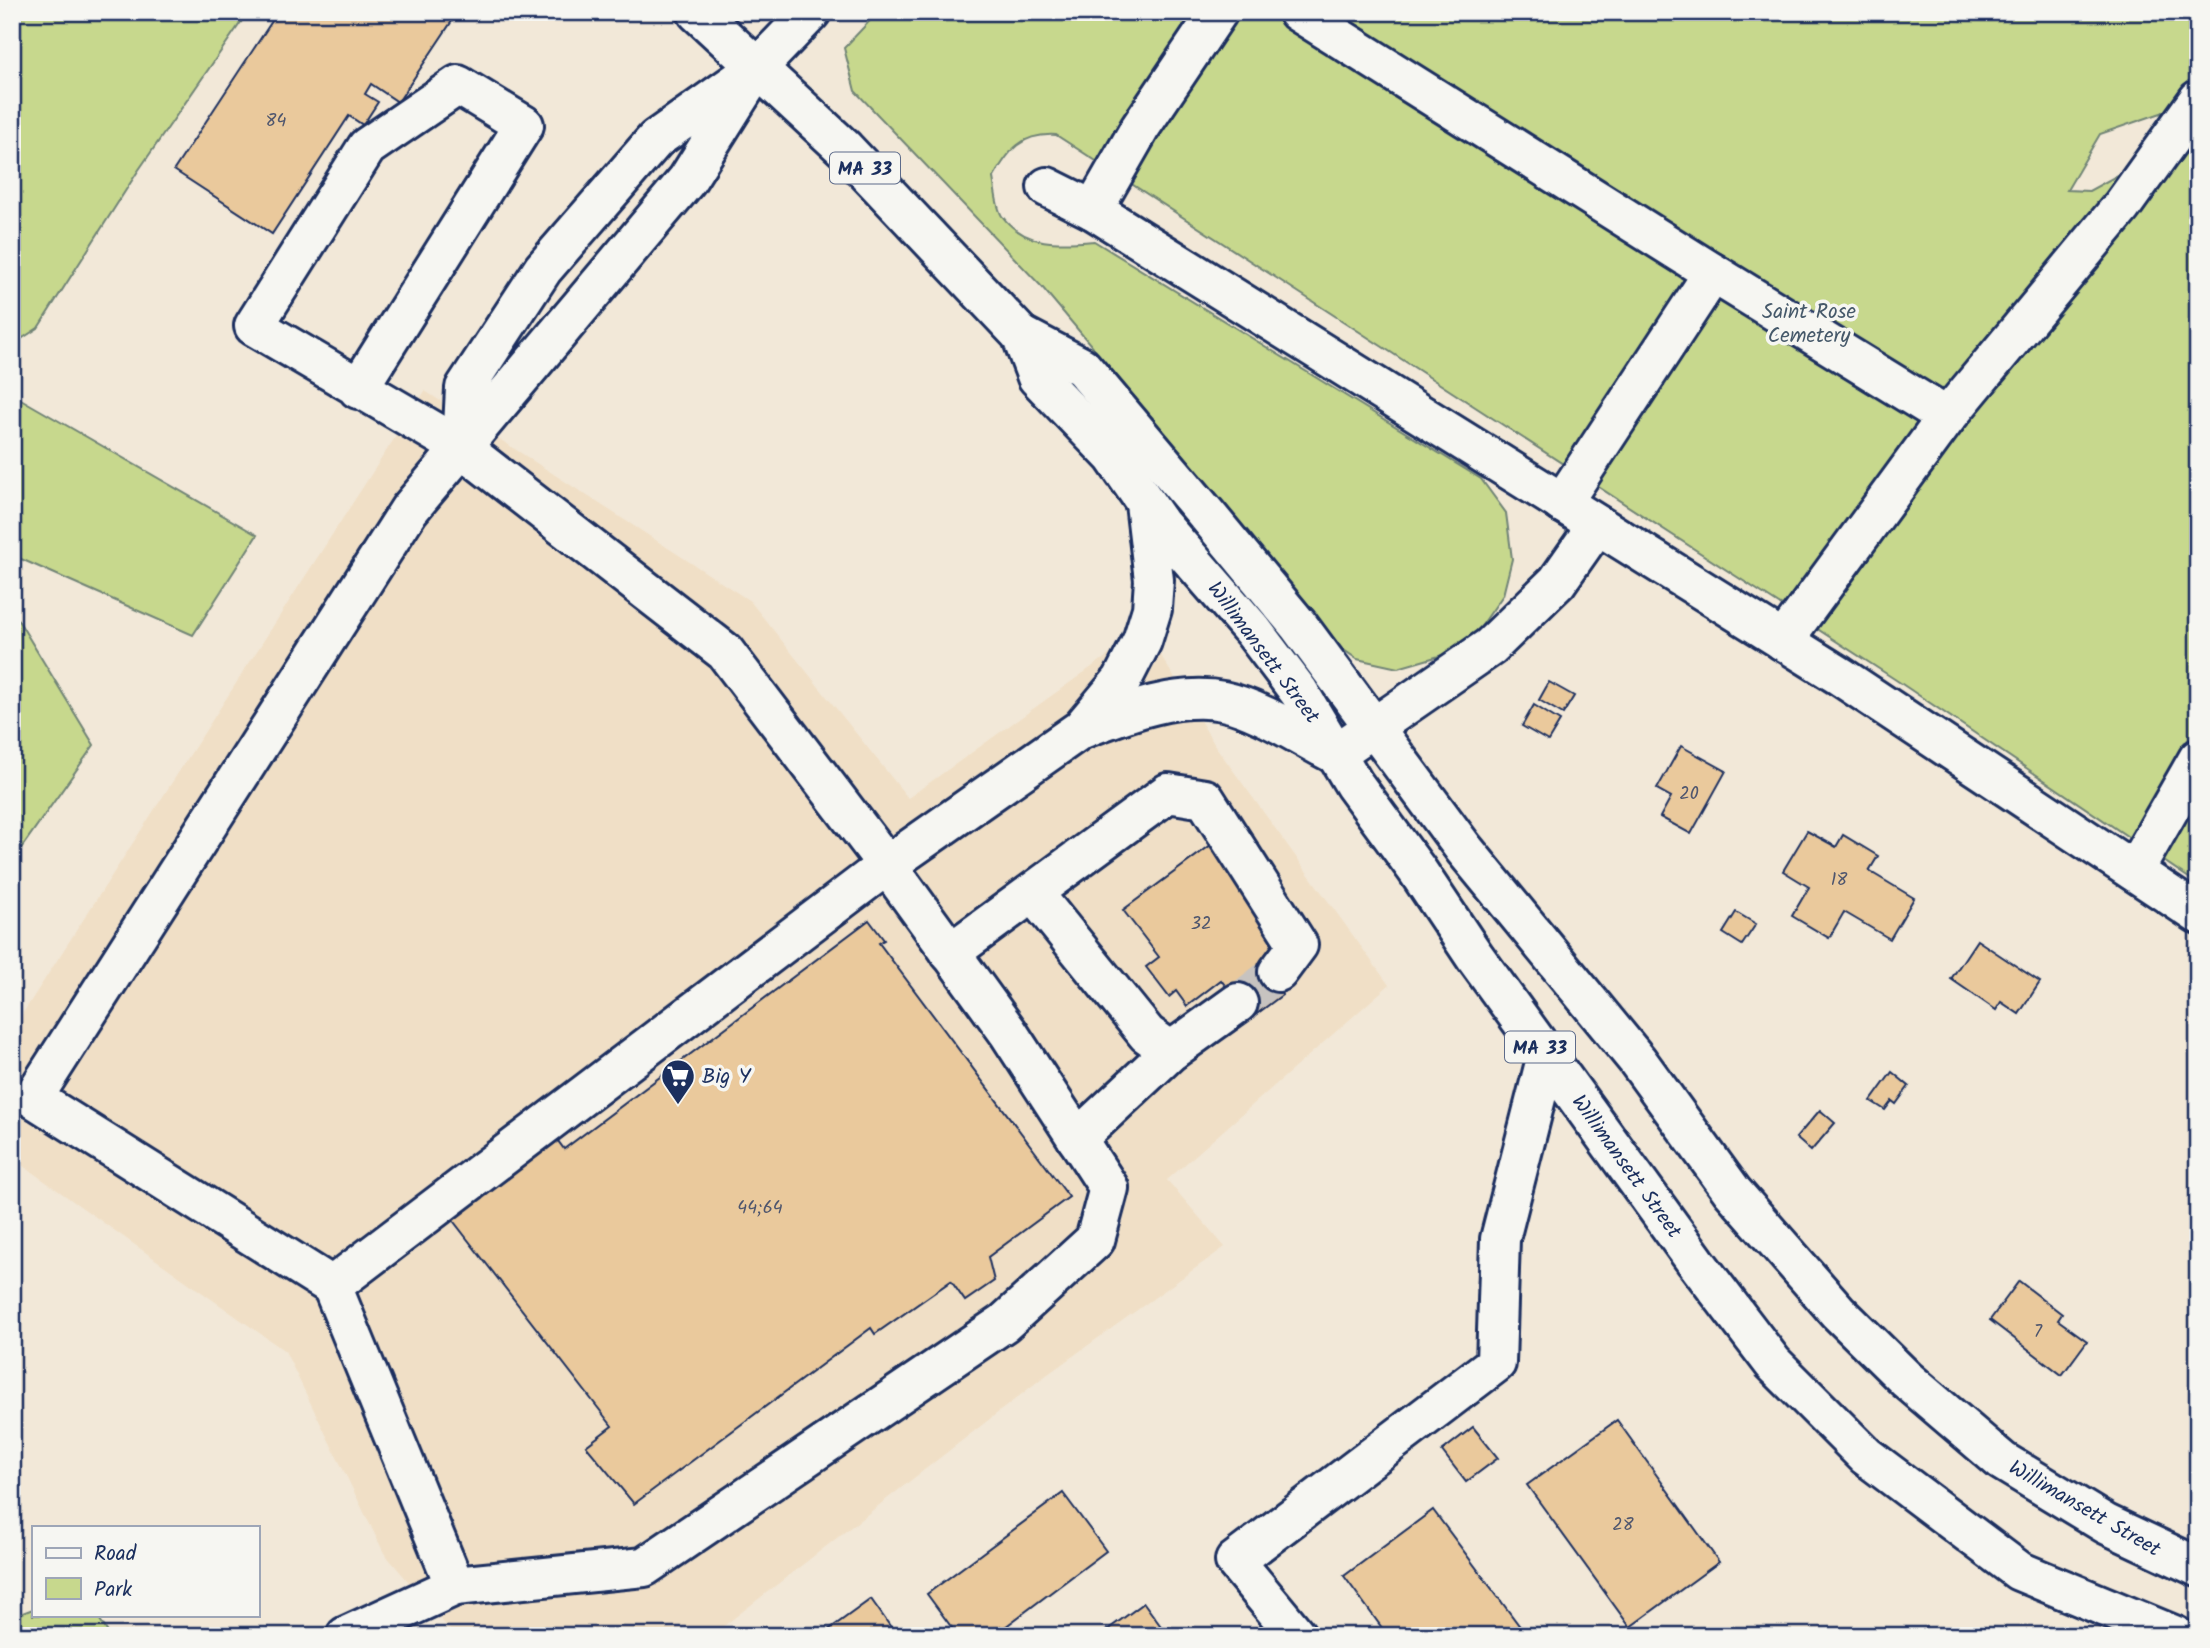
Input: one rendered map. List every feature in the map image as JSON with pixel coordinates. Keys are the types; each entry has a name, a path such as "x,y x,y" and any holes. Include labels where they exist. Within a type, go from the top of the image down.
{"main road":[{"name":"Willimansett Street","path":"697,12 887,191 1021,335 1082,366 1299,626 1464,849 1637,1060 1732,1191 1838,1312 1906,1379 2002,1461 2106,1524 2198,1567"},
{"path":"462,448 465,388 543,269 656,139 758,67 811,12"},
{"path":"1093,210 1140,128 1219,12"},
{"path":"1298,12 1947,417"},
{"path":"455,1586 332,1286 33,1098 409,510 687,180 758,67"},
{"path":"346,1636 455,1586 644,1567 1004,1323 1095,1240 1109,1188 1008,1032 887,865 724,652 462,448 358,389 254,326 367,147 458,85 524,125 358,389"},
{"path":"1783,641 1947,417 2122,206 2198,100"},
{"path":"1047,187 1093,210 1783,641 2198,914"},
{"path":"1562,503 1713,273"},
{"name":"Willimansett Street","path":"1021,335 1037,377 1113,456 1145,503 1299,692 1335,754 1475,957 1696,1262 1773,1363 1866,1456 2019,1572 2176,1636"},
{"path":"332,1286 887,865 1081,729 1122,680 1143,642 1154,580 1145,503"},
{"path":"1081,729 1138,709 1181,701 1223,701 1335,754 1490,647 1557,582 1597,525"},
{"path":"2134,871 2198,759"},
{"path":"950,953 1034,894 1168,793 1205,799 1298,945 1278,972"},
{"path":"1034,894 1147,1034 1171,1051"},
{"path":"1077,1139 1171,1051 1238,1003"},
{"path":"1297,1636 1236,1561 1496,1363 1500,1239 1547,1055"}],"shaded area":[{"path":"425,391 750,601 908,798 1145,629 1216,747 1389,985 1167,1180 1225,1247 1041,1379 711,1636 455,1636 384,1553 285,1351 12,1158 12,1030"}],"green space":[{"path":"12,12 248,12 138,171 38,328 12,345"},
{"name":"Saint Rose Cemetery","path":"878,12 2198,12 2198,884 1896,680 1056,135 1034,137 1017,145 993,178 1000,212 1011,226 1032,238 1044,241 1094,241 1481,479 1506,513 1512,559 1503,595 1480,628 1446,654 1398,668 1357,659 1322,635 1213,490 1042,287 855,91 844,48","holes":["2164,112 2120,174 2089,191 2067,190 2100,134"]},
{"path":"12,394 257,535 193,635 12,555"},
{"path":"12,610 94,745 12,861"},
{"path":"32,1609 32,1616 98,1616 110,1636 12,1636 12,1617"}],"building":[{"path":"278,12 458,12 398,102 371,84 365,94 378,102 363,125 349,116 272,234 174,170"},
{"path":"1549,682 1574,696 1563,714 1539,700"},
{"path":"1534,705 1560,721 1548,741 1522,726"},
{"path":"1681,746 1726,771 1691,834 1660,817 1671,797 1657,789"},
{"path":"1807,831 1836,847 1843,835 1878,856 1869,871 1914,898 1890,939 1844,912 1829,938 1792,916 1809,887 1783,871"},
{"path":"1211,845 1278,935 1271,940 1282,995 1250,1019 1221,980 1187,1006 1176,991 1169,997 1146,967 1159,957 1123,910"},
{"path":"1736,912 1756,924 1742,945 1723,933"},
{"path":"869,920 884,940 879,943 1069,1197 988,1257 994,1281 965,1301 951,1281 875,1334 871,1328 634,1504 586,1446 612,1426 451,1218 555,1137 564,1149"},
{"path":"1977,940 2040,982 2019,1014 2001,1002 1996,1010 1951,979"},
{"path":"1892,1072 1909,1086 1896,1104 1892,1101 1885,1110 1871,1101"},
{"path":"1820,1110 1835,1123 1811,1151 1796,1138"},
{"path":"2019,1281 2062,1314 2058,1320 2087,1341 2062,1375 1990,1320"},
{"path":"1617,1420 1719,1562 1630,1627 1527,1485"},
{"path":"1473,1427 1498,1458 1466,1482 1442,1451"},
{"path":"1063,1493 1106,1551 993,1636 958,1636 927,1594"},
{"path":"1433,1510 1527,1636 1388,1636 1344,1576"},
{"path":"871,1599 897,1636 820,1636"},
{"path":"1144,1603 1168,1636 1099,1636"}],"tunnel":[{"path":"1238,1003 1278,972"}],"place":[{"name":"Big Y","path":"678,1106"}]}
